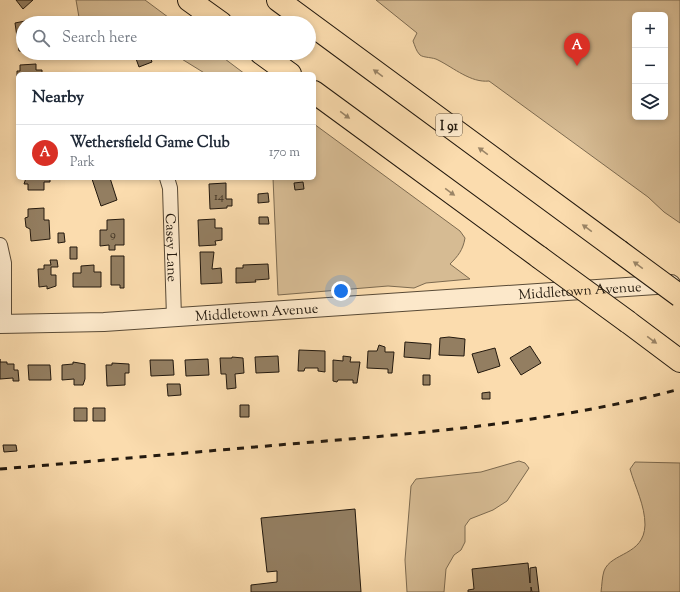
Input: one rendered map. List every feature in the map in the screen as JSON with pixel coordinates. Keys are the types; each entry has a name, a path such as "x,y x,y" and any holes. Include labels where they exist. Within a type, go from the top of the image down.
{"highway":[{"path":"189,0 211,16"},
{"name":"I 91","path":"278,0 300,16"},
{"name":"I 91","path":"316,28 680,296"},
{"path":"271,60 287,72"},
{"path":"316,93 678,359"}],"street":[{"name":"Casey Lane","path":"168,180 170,188 174,317"},
{"path":"0,245 4,263 2,324"},
{"name":"Middletown Avenue","path":"2,324 104,322 680,284"}],"shaded area":[{"path":"76,0 145,0 167,16 79,16"},
{"path":"376,0 680,0 680,223 664,212 648,197 489,81 476,80 436,59 420,55 413,41 417,33"},
{"path":"183,60 226,60 242,72 203,72"},
{"path":"316,125 460,231 465,238 460,252 450,264 470,279 426,283 414,288 388,286 278,295 273,180 316,180"},
{"path":"519,461 525,463 529,468 507,501 493,510 470,519 465,526 465,542 461,550 454,555 446,569 444,592 407,592 405,560 411,486 416,479 481,472"},
{"path":"635,462 680,463 680,592 601,592 603,573 608,565 639,543 643,535 645,518 630,469"}],"building":[{"path":"16,0 33,0 23,9"},
{"path":"136,60 151,60 152,62 139,67"},
{"path":"36,64 36,70 42,70 42,72 17,72 20,71 20,65"},
{"path":"25,180 50,180 50,182 44,182 44,190 28,190 28,184 24,184"},
{"path":"92,180 111,180 117,200 101,206"},
{"path":"303,182 304,189 295,190 294,183"},
{"path":"226,183 226,199 232,199 232,206 227,206 227,208 210,209 209,184"},
{"path":"268,193 269,202 258,203 258,194"},
{"path":"44,208 44,220 49,220 50,239 31,241 30,229 26,227 25,218 28,217 28,209"},
{"path":"259,217 268,217 269,224 259,224"},
{"path":"124,219 124,245 115,245 115,250 109,250 109,245 100,246 100,230 107,230 107,220"},
{"path":"215,219 215,228 222,228 222,240 215,241 216,245 199,246 198,220"},
{"path":"58,233 64,233 65,242 58,243"},
{"path":"70,247 77,247 77,259 70,259"},
{"path":"200,252 214,252 212,269 221,268 222,283 201,284"},
{"path":"111,256 124,256 124,288 120,288 120,285 111,285"},
{"path":"50,260 57,260 58,267 51,267 51,275 56,275 56,286 47,289 47,286 39,287 38,269 44,269 44,265 51,265"},
{"path":"268,264 269,279 255,280 256,282 236,283 236,268 243,268 243,265"},
{"path":"94,265 94,272 101,272 101,287 73,287 73,273 81,273 81,266"},
{"path":"449,337 465,339 464,356 439,355 440,338"},
{"path":"405,342 431,344 430,359 404,357"},
{"path":"379,345 385,347 385,352 394,352 392,373 388,373 388,369 367,368 368,351 377,351"},
{"path":"530,346 541,363 521,375 510,358"},
{"path":"495,348 500,366 478,373 472,354"},
{"path":"299,350 325,351 325,372 318,371 318,368 305,368 304,371 298,371"},
{"path":"278,356 279,372 256,373 255,357"},
{"path":"343,356 351,357 350,362 360,362 357,383 353,383 353,380 333,381 333,360 343,361"},
{"path":"220,358 243,358 244,373 235,374 236,388 227,389 226,374 221,374"},
{"path":"208,359 209,375 186,376 185,360"},
{"path":"150,360 173,360 174,375 151,376"},
{"path":"0,362 14,364 14,370 18,370 19,381 13,381 13,378 0,379"},
{"path":"73,362 85,364 85,379 83,385 74,385 74,379 62,380 62,365 73,364"},
{"path":"112,363 129,364 129,373 125,373 125,385 107,386 106,365 112,365"},
{"path":"28,365 50,365 51,380 29,380"},
{"path":"423,375 430,375 430,385 423,385"},
{"path":"167,384 180,384 181,395 168,396"},
{"path":"490,392 490,399 482,399 482,393"},
{"path":"240,405 249,405 249,417 240,417"},
{"path":"74,408 87,408 87,421 74,421"},
{"path":"93,408 105,408 105,421 93,421"},
{"path":"3,445 16,445 17,451 4,452"},
{"path":"355,509 361,592 251,592 251,585 277,582 277,571 267,572 261,518"},
{"path":"528,563 530,583 530,568 536,567 539,592 532,592 531,587 531,592 468,592 468,590 474,589 472,569"}],"railway":[{"path":"0,469 371,437 504,423 592,409 680,389"}],"place":[{"name":"Wethersfield Game Club","path":"577,66"}]}
